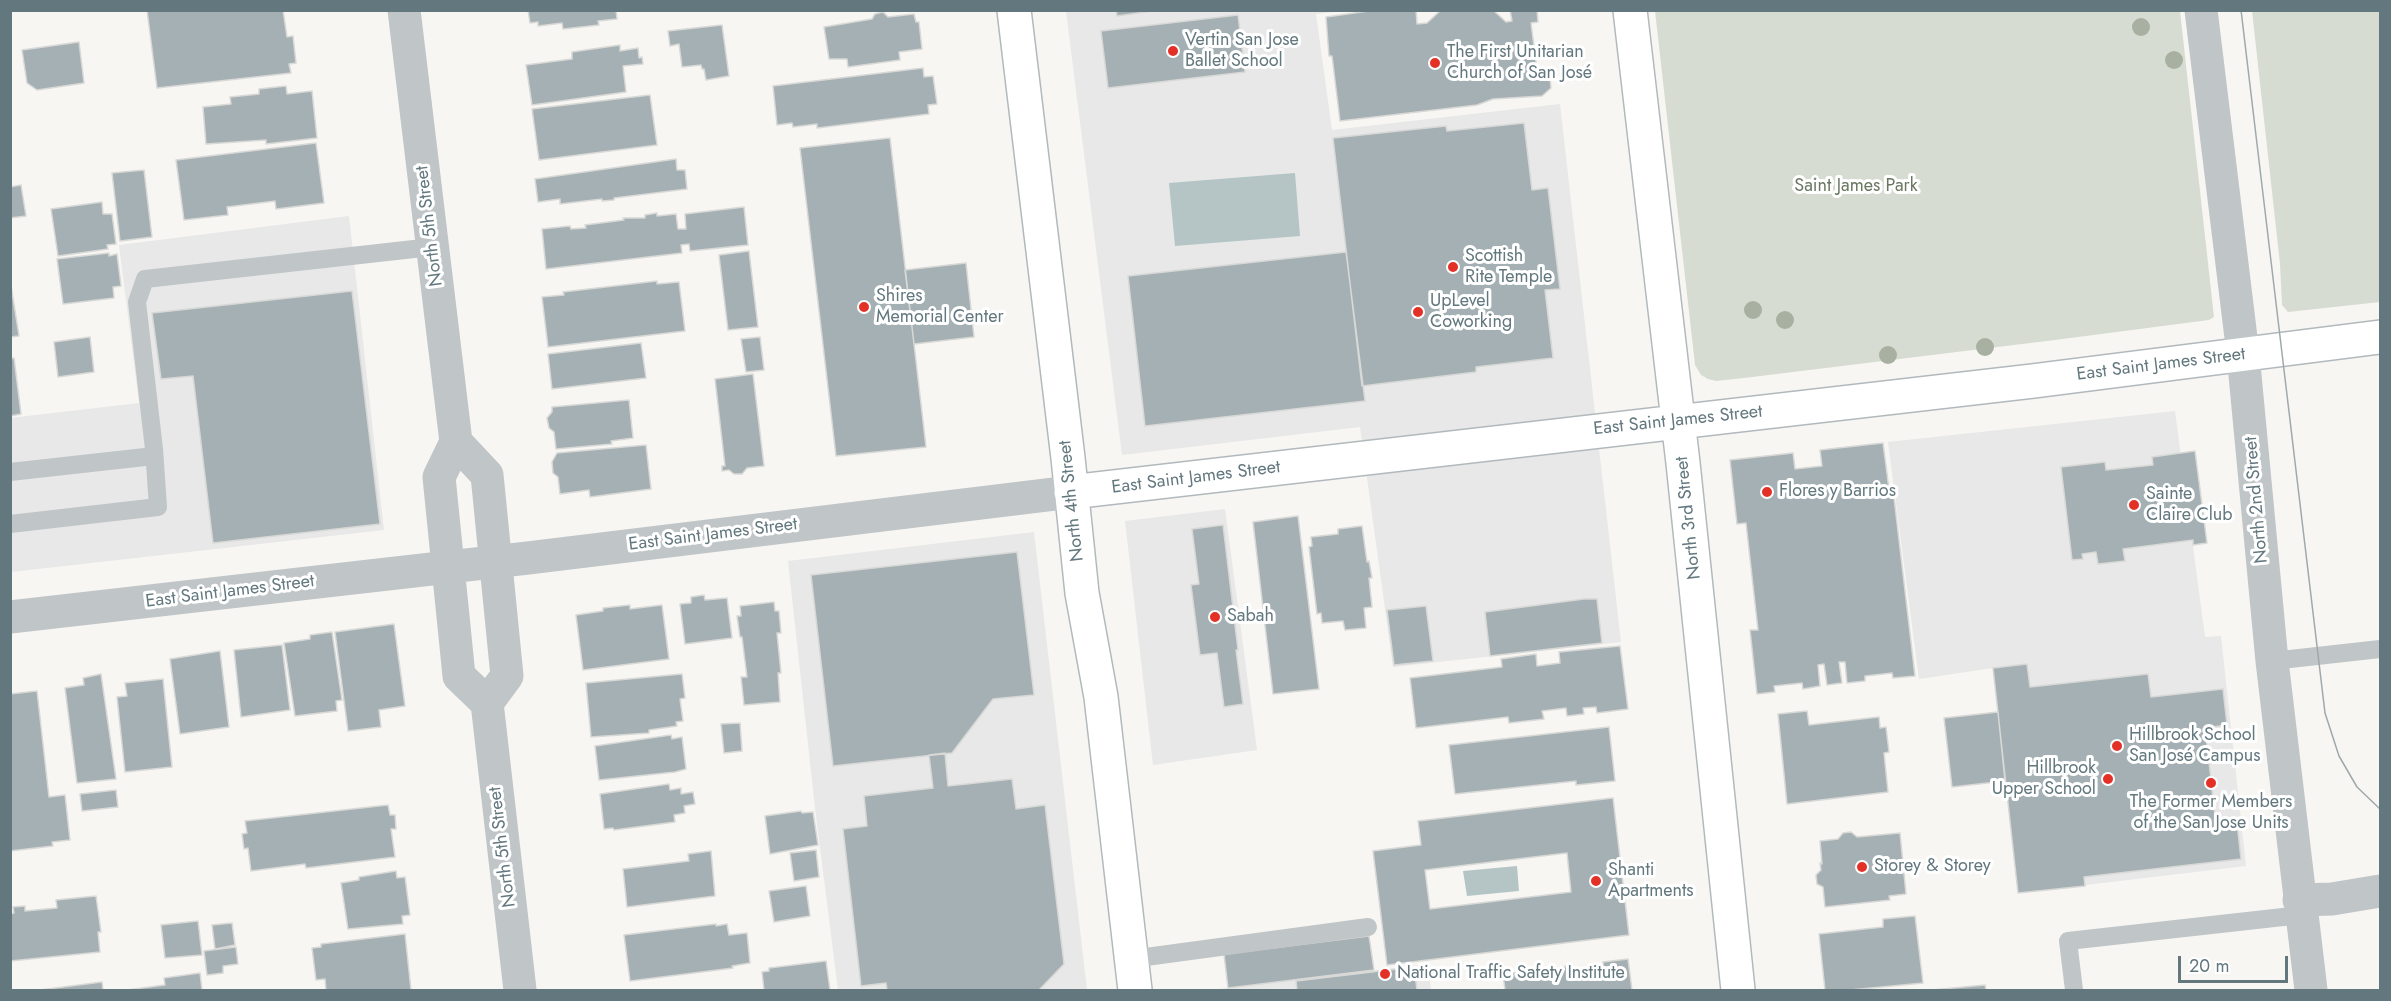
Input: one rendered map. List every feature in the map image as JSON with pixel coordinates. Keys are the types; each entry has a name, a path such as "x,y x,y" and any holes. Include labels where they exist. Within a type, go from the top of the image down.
{"main road":[{"name":"North 4th Street","path":"1014,10 1082,593 1101,697 1133,975"},
{"name":"North 3rd Street","path":"1630,10 1678,422 1738,990"},
{"name":"East Saint James Street","path":"1071,492 1678,422 2380,337"}],"street":[{"name":"North 5th Street","path":"404,10 456,442"},
{"name":"North 2nd Street","path":"2201,10 2243,354 2272,661 2311,990"},
{"path":"456,442 486,475 496,562 507,676 487,703 459,676 439,477 456,442"},
{"name":"East Saint James Street","path":"10,617 496,562 1071,492"},
{"name":"North 5th Street","path":"487,703 520,990"},
{"path":"2300,908 2332,898 2380,891"}],"lane":[{"path":"10,524 158,507 137,302 145,279 432,248"},
{"path":"10,472 154,456"},
{"path":"2272,661 2380,649"},
{"path":"2074,990 2068,941 2300,908"},
{"path":"1133,975 1368,927"}],"shaded area":[{"path":"1066,11 1341,11 1316,14 1332,130 1560,104 1621,642 1393,667 1360,427 1122,455"},
{"path":"1295,173 1300,236 1175,246 1169,183"},
{"path":"349,216 384,530 11,572 10,418 139,403 119,245"},
{"path":"2175,411 2205,637 2221,636 2246,866 2018,893 1993,668 1919,679 1888,442"},
{"path":"1225,509 1257,750 1153,765 1125,521"},
{"path":"1034,532 1087,990 838,990 788,561"},
{"path":"1517,866 1519,891 1467,896 1463,871"},
{"name":"National Traffic Safety Institute","path":"1428,964 1431,990 1210,990"}],"green space":[{"name":"Saint James Park","path":"1655,11 2180,11 2214,317 2209,320 2055,340 1744,378 1716,381 1708,379 1701,375 1695,365"},
{"path":"2252,11 2380,11 2380,302 2288,312 2282,305 2280,264"}],"building":[{"path":"147,10 283,10 287,37 293,36 296,63 289,64 291,73 157,88"},
{"path":"528,10 616,10 617,19 598,21 599,25 563,29 562,23 538,26 538,22 530,23"},
{"path":"1116,10 1159,10 1117,16"},
{"name":"The First Unitarian Church of San José","path":"1376,10 1416,10 1417,24 1427,23 1441,10 1493,10 1506,22 1512,21 1510,10 1537,10 1538,22 1531,23 1537,70 1544,71 1550,77 1551,88 1542,96 1493,99 1477,105 1340,121 1332,56 1329,56 1326,17"},
{"path":"883,12 888,17 914,14 916,22 919,22 922,49 899,52 900,60 848,67 847,59 829,59 824,27 872,19 875,14"},
{"name":"Vertin San Jose Ballet School","path":"1238,15 1245,72 1108,88 1101,31"},
{"path":"722,25 729,76 706,80 701,65 682,67 679,44 670,46 668,31"},
{"path":"79,42 84,83 37,90 27,83 22,50"},
{"path":"620,45 620,51 638,48 639,58 642,57 643,64 623,66 626,92 532,105 526,65 572,59 572,52"},
{"path":"923,68 924,77 933,76 937,104 928,105 929,114 817,128 817,124 793,127 792,123 777,125 773,86"},
{"path":"286,86 287,94 312,91 317,138 266,144 266,140 206,144 203,107 231,104 230,97 259,94 259,89"},
{"path":"650,95 657,145 539,160 532,109"},
{"name":"Scottish Rite Temple","path":"1524,123 1532,190 1548,188 1560,289 1545,290 1553,358 1476,367 1476,372 1362,386 1333,138 1446,126 1447,131"},
{"name":"Shires Memorial Center","path":"890,138 926,447 836,456 800,148"},
{"path":"316,143 324,203 276,209 275,201 227,207 228,215 184,220 176,160"},
{"path":"676,159 677,170 685,170 687,189 614,198 614,200 602,201 602,199 560,204 560,199 538,202 535,179"},
{"path":"144,170 152,237 120,241 112,173"},
{"path":"21,185 26,216 10,218 10,187"},
{"path":"102,202 103,214 112,214 116,244 107,245 108,249 58,256 51,209"},
{"path":"744,207 748,245 690,251 689,244 681,245 682,253 546,269 542,229 570,226 571,229 586,228 585,225 624,220 623,218 645,218 645,215 657,213 657,216 676,214 678,229 686,229 685,214"},
{"path":"749,251 758,327 728,330 719,255"},
{"path":"1346,252 1365,401 1145,426 1128,276"},
{"path":"109,253 109,256 117,254 121,286 113,287 114,298 63,304 57,259"},
{"path":"966,263 974,337 914,344 905,270"},
{"path":"10,279 19,336 10,337"},
{"path":"657,281 657,284 679,282 685,331 548,347 542,297 564,295 563,292"},
{"path":"352,291 380,524 213,543 193,376 161,379 152,313"},
{"path":"90,337 94,372 58,377 54,342"},
{"path":"760,337 764,370 746,372 741,339"},
{"path":"641,343 646,378 552,389 548,354"},
{"path":"14,358 21,414 10,416 10,359"},
{"path":"753,374 764,466 747,468 742,474 734,474 729,470 722,471 722,466 725,466 715,379"},
{"path":"629,400 633,438 611,441 612,444 556,449 554,432 549,428 547,418 552,412 552,407"},
{"path":"1883,443 1889,489 1893,489 1915,676 1893,678 1892,673 1865,676 1865,681 1847,683 1845,662 1839,662 1842,683 1827,685 1824,664 1818,665 1820,686 1803,689 1802,683 1774,686 1775,692 1757,694 1750,630 1758,630 1746,523 1737,524 1730,460 1793,453 1795,469 1822,466 1820,450"},
{"path":"646,445 651,489 590,497 589,490 560,494 558,477 553,473 552,462 557,453"},
{"name":"Sainte Claire Club","path":"2195,451 2207,543 2193,545 2193,540 2123,549 2125,561 2098,564 2096,552 2082,554 2083,559 2072,560 2061,467 2105,462 2106,470 2153,465 2152,457"},
{"path":"1298,516 1319,689 1273,694 1253,522"},
{"name":"Sabah","path":"1223,525 1243,704 1224,707 1217,653 1200,655 1191,585 1199,584 1192,529"},
{"path":"1362,526 1367,562 1369,561 1372,578 1369,578 1372,607 1364,608 1366,628 1345,630 1343,621 1322,623 1321,613 1317,614 1309,547 1312,546 1311,537 1338,534 1338,529"},
{"path":"1017,552 1034,695 993,699 952,753 833,766 811,575"},
{"path":"704,595 705,600 727,598 732,638 685,644 680,604 691,603 691,597"},
{"path":"1597,599 1602,643 1490,656 1485,612"},
{"path":"774,602 775,611 779,611 781,633 777,633 781,673 778,673 780,702 744,705 741,677 747,677 737,616 741,616 740,606"},
{"path":"630,605 630,609 662,605 669,659 583,670 576,615 603,611 603,608"},
{"path":"1426,606 1433,661 1394,665 1387,610"},
{"path":"394,624 405,706 379,710 381,727 348,731 335,632"},
{"path":"332,632 342,700 336,701 337,711 295,716 284,643 310,639 310,635"},
{"path":"282,645 290,710 241,717 234,650"},
{"path":"1620,646 1628,709 1597,713 1596,707 1583,708 1584,714 1567,716 1566,708 1542,711 1544,719 1509,723 1508,717 1416,728 1410,678 1502,667 1501,659 1536,654 1537,666 1560,663 1559,652"},
{"path":"220,651 229,727 180,734 170,659"},
{"name":"Hillbrook Upper School","path":"2027,664 2030,687 2148,674 2151,697 2223,689 2227,725 2205,728 2216,826 2237,823 2241,859 2084,877 2085,886 2018,893 1993,668"},
{"path":"101,674 116,779 77,783 65,688 84,685 83,678"},
{"path":"682,674 685,698 680,699 683,721 676,722 677,726 649,730 649,733 591,737 586,683"},
{"path":"163,679 172,767 125,772 117,697 127,696 125,683"},
{"path":"37,691 49,797 65,795 70,840 52,842 53,846 10,851 10,694"},
{"path":"1807,711 1809,725 1879,717 1880,728 1886,727 1889,752 1884,753 1888,792 1787,804 1778,714"},
{"path":"1998,712 2005,781 1952,787 1944,718"},
{"path":"740,723 742,751 724,753 721,724"},
{"path":"1609,727 1615,781 1576,785 1576,781 1455,794 1449,745"},
{"path":"671,735 672,739 682,737 686,769 599,780 595,746"},
{"path":"945,753 948,786 1012,779 1016,809 1045,805 1064,964 1039,990 887,990 886,983 861,986 843,829 867,826 864,796 933,788 929,755"},
{"path":"669,784 670,790 681,788 681,794 693,792 695,804 684,806 685,813 674,815 675,822 614,830 613,828 604,829 600,794"},
{"path":"116,790 118,807 82,811 80,794"},
{"name":"Shanti Apartments","path":"1613,798 1629,935 1387,965 1373,851 1421,845 1418,821","holes":["1567,853 1571,892 1430,909 1425,870"]},
{"path":"388,805 390,815 395,815 396,829 391,829 395,857 306,868 305,864 251,871 248,848 244,849 242,834 247,833 245,821"},
{"path":"801,811 802,813 813,812 818,845 770,854 765,816"},
{"name":"Storey & Storey","path":"1851,832 1857,837 1900,833 1906,894 1889,896 1890,900 1825,907 1823,887 1817,884 1816,875 1821,870 1820,863 1822,864 1820,841 1838,839 1843,833"},
{"path":"816,850 819,877 794,881 790,853"},
{"path":"711,851 715,896 627,907 623,869 689,861 688,854"},
{"path":"396,871 397,878 405,877 410,915 402,916 403,924 348,929 341,883 359,880 359,877"},
{"path":"806,886 810,916 774,922 769,891"},
{"path":"96,896 101,932 98,932 100,952 10,961 10,914 14,913 13,907 25,906 25,911 57,908 56,900"},
{"path":"1915,916 1923,983 1825,990 1819,934 1883,927 1883,919"},
{"path":"198,921 202,955 165,958 161,925"},
{"path":"232,923 235,945 215,949 212,925"},
{"path":"716,924 716,926 727,924 729,935 747,933 750,963 732,966 733,968 630,981 624,935"},
{"path":"405,934 411,990 326,990 325,979 316,980 312,948 321,947 321,944"},
{"path":"1369,936 1374,970 1228,988 1224,954"},
{"path":"236,947 238,964 223,966 223,973 207,975 204,951"},
{"path":"1628,959 1632,990 1505,990 1503,974 1529,971 1529,978 1545,976 1544,969 1569,966 1570,971 1603,967 1603,962"},
{"path":"826,961 830,990 764,990 762,972 769,971 769,968"},
{"name":"National Traffic Safety Institute","path":"1414,967 1417,990 1297,990 1296,981"},
{"path":"200,973 202,990 127,990 165,985 164,978"},
{"path":"102,982 103,990 40,990"},
{"path":"1985,985 1986,990 1932,990"}],"tram line":[{"path":"2241,10 2325,713 2339,756 2357,787 2380,809"}],"place":[{"name":"Vertin San Jose Ballet School","path":"1173,51"},
{"name":"The First Unitarian Church of San José","path":"1435,63"},
{"name":"Scottish Rite Temple","path":"1453,267"},
{"name":"Shires Memorial Center","path":"864,307"},
{"name":"UpLevel Coworking","path":"1418,312"},
{"name":"Flores y Barrios","path":"1767,492"},
{"name":"Sainte Claire Club","path":"2134,505"},
{"name":"Sabah","path":"1215,617"},
{"name":"Hillbrook School San José Campus","path":"2117,746"},
{"name":"Hillbrook Upper School","path":"2108,779"},
{"name":"The Former Members of the San Jose Units","path":"2211,783"},
{"name":"Storey & Storey","path":"1862,867"},
{"name":"Shanti Apartments","path":"1596,881"},
{"name":"National Traffic Safety Institute","path":"1385,974"}]}
